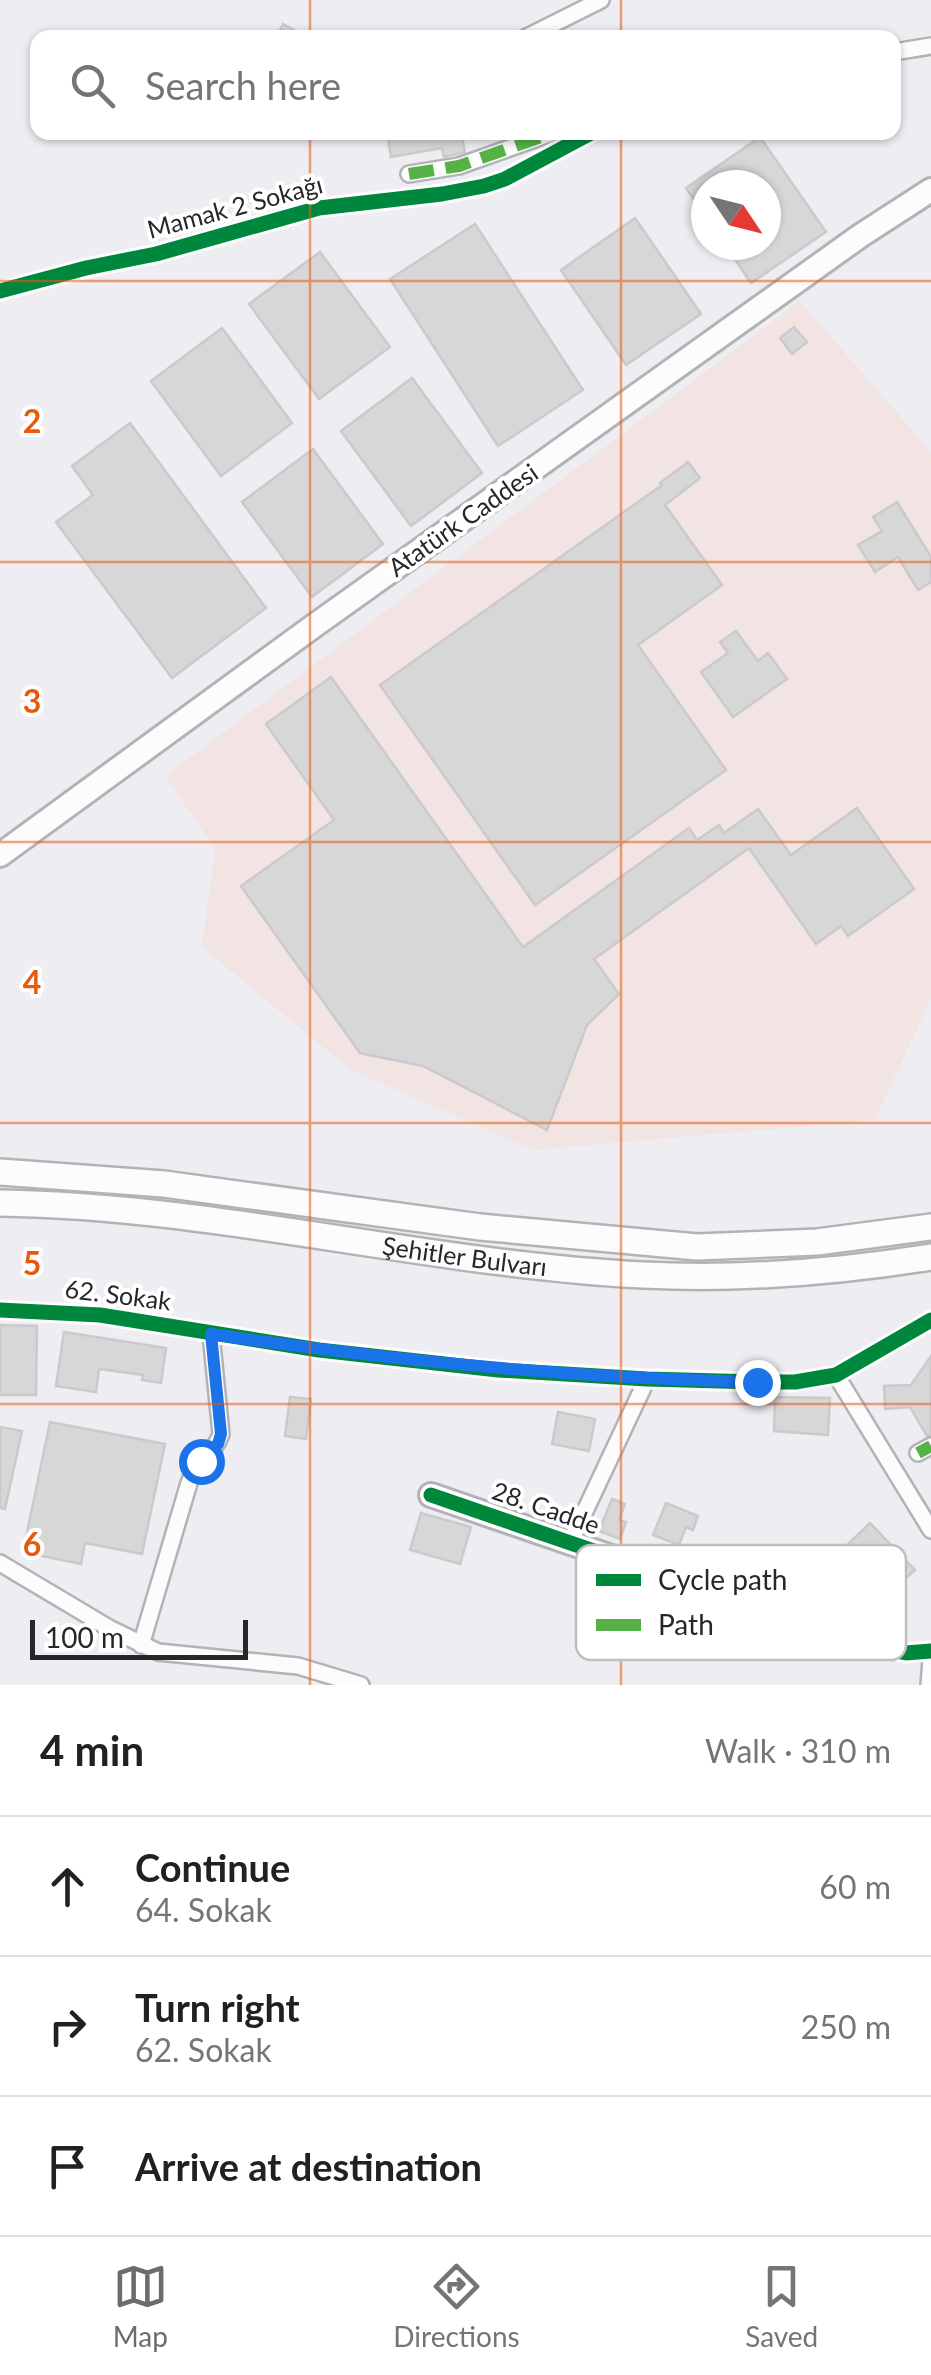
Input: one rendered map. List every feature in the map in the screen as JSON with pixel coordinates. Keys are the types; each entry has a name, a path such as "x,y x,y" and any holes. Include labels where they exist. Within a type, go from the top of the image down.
{"main road":[{"name":"Atatürk Caddesi","path":"0,855 860,236 931,190"},
{"name":"Şehitler Bulvarı","path":"0,1172 164,1184 480,1227 697,1247 818,1242 931,1227"},
{"name":"Şehitler Bulvarı","path":"0,1202 164,1214 478,1258 641,1275 708,1277 814,1271 931,1257"},
{"name":"28. Cadde","path":"431,1495 576,1545"}],"street":[{"path":"541,30 601,0"},
{"path":"901,51 931,46"},
{"path":"409,174 491,157 535,140"},
{"name":"Mamak 2 Sokağı","path":"0,291 156,254 319,208 484,186 578,140"},
{"name":"62. Sokak","path":"0,1310 100,1316 399,1360 647,1380 795,1382 836,1375 931,1320"},
{"path":"141,1645 189,1483 201,1461 218,1444 220,1421 211,1334"},
{"path":"836,1375 931,1530"},
{"path":"570,1543 647,1380"},
{"path":"0,1564 141,1645 188,1657 298,1666 360,1685"},
{"name":"28. Cadde","path":"906,1653 931,1651"},
{"path":"929,1685 931,1660"}],"shaded area":[{"path":"800,301 931,452 931,998 875,1120 533,1150 351,1070 202,947 215,849 165,776"}],"building":[{"path":"388,140 463,140 465,152 444,157 442,148 391,157"},
{"path":"756,140 762,140 826,232 751,283 735,260 781,260 781,170 712,170"},
{"path":"635,218 701,314 626,365 561,270"},
{"path":"475,224 583,390 498,446 390,279"},
{"path":"320,252 390,347 319,399 249,304"},
{"path":"794,327 807,342 792,354 780,338"},
{"path":"222,328 292,423 221,476 151,381"},
{"path":"412,378 482,473 411,526 341,431"},
{"path":"130,423 266,608 172,678 56,522 93,495 72,466"},
{"path":"313,449 383,544 312,597 242,502"},
{"path":"688,462 700,478 665,505 722,585 638,645 726,770 535,905 380,685 662,485"},
{"path":"897,502 931,557 931,582 918,590 898,557 875,572 858,545 882,531 873,517"},
{"path":"736,631 758,661 768,653 787,679 733,717 701,672 728,653 720,642"},
{"path":"331,677 523,947 689,828 697,840 719,825 724,833 758,809 791,855 857,808 914,889 848,936 841,926 816,944 749,848 594,959 619,994 587,1025 547,1130 423,1066 360,1053 241,886 334,820 266,724"},
{"path":"0,1325 37,1326 36,1395 0,1395"},
{"path":"64,1332 166,1348 161,1383 142,1380 143,1375 99,1369 96,1392 56,1386"},
{"path":"931,1356 931,1435 927,1436 910,1407 885,1409 884,1386 911,1385"},
{"path":"290,1397 311,1399 306,1439 285,1436"},
{"path":"775,1397 830,1398 828,1435 774,1431"},
{"path":"558,1412 595,1419 589,1451 552,1444"},
{"path":"50,1422 165,1444 142,1554 85,1543 81,1564 23,1552"},
{"path":"0,1427 22,1431 5,1509 0,1508"},
{"path":"612,1499 625,1504 619,1520 626,1522 620,1539 599,1531"},
{"path":"666,1503 698,1516 693,1530 686,1527 679,1545 653,1535"},
{"path":"421,1513 471,1527 460,1564 410,1550"},
{"path":"870,1523 891,1545 847,1545"},
{"path":"906,1561 915,1570 906,1578"}],"marked path":[{"path":"409,174 459,166 532,140"},
{"path":"918,1453 931,1446"}],"cycle path":[{"path":"0,291 156,254 319,208 484,186 578,140"},
{"path":"0,1310 100,1315 319,1350 498,1370 757,1382 795,1382 836,1375 931,1320"},
{"path":"431,1495 576,1545"},
{"path":"906,1653 931,1651"}],"route":[{"path":"201,1461 218,1444 221,1434 211,1334 498,1370 647,1380 757,1382"}]}
